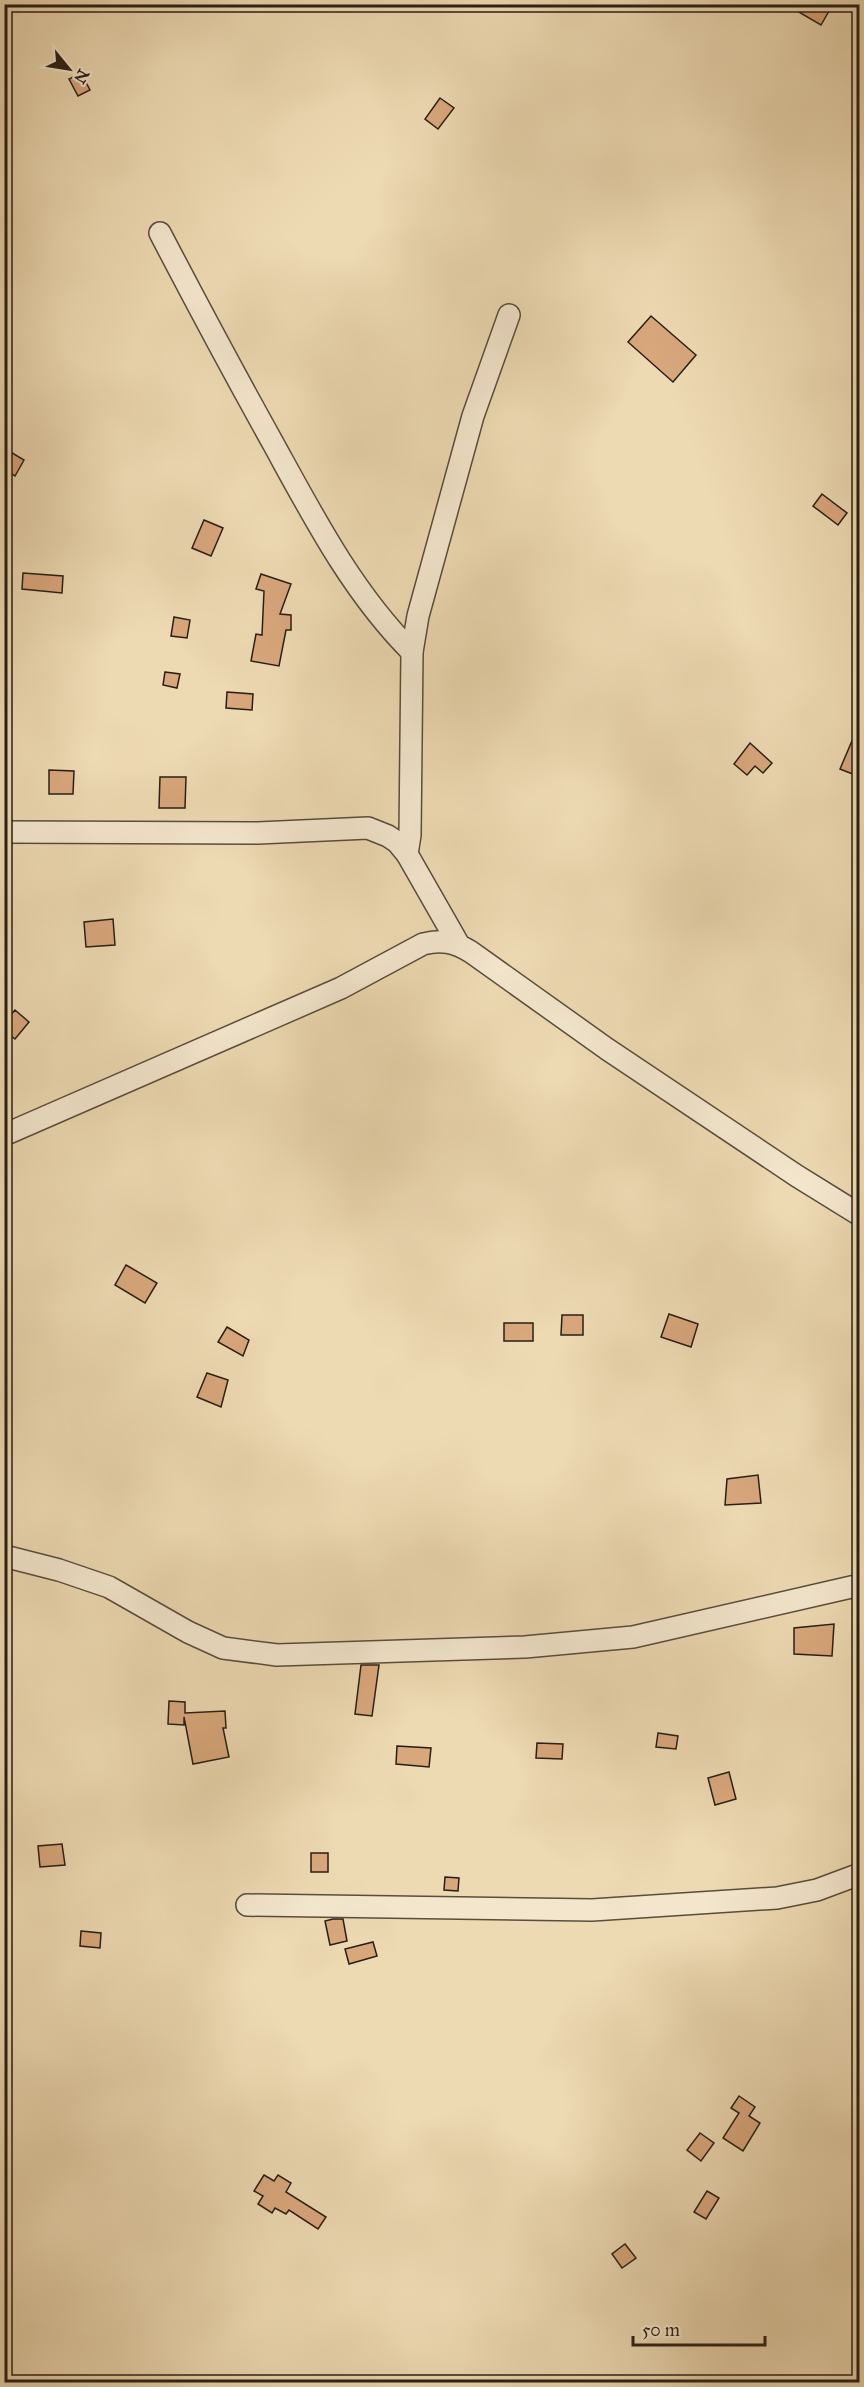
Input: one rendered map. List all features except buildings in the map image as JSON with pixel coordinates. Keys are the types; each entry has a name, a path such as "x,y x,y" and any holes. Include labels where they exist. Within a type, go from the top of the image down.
{"street":[{"path":"160,233 307,506 362,596 412,652"},
{"path":"407,854 410,835 412,652 418,616 473,416 509,315"},
{"path":"4,832 258,833 369,828 388,836 397,842 407,854 459,945 607,1049 797,1176 860,1215"},
{"path":"4,1135 341,988 423,944 435,941 459,945"},
{"path":"4,1556 59,1570 109,1587 188,1632 223,1648 277,1655 525,1647 633,1636 860,1585"},
{"path":"248,1905 592,1910 777,1898 817,1890 860,1874"}]}
